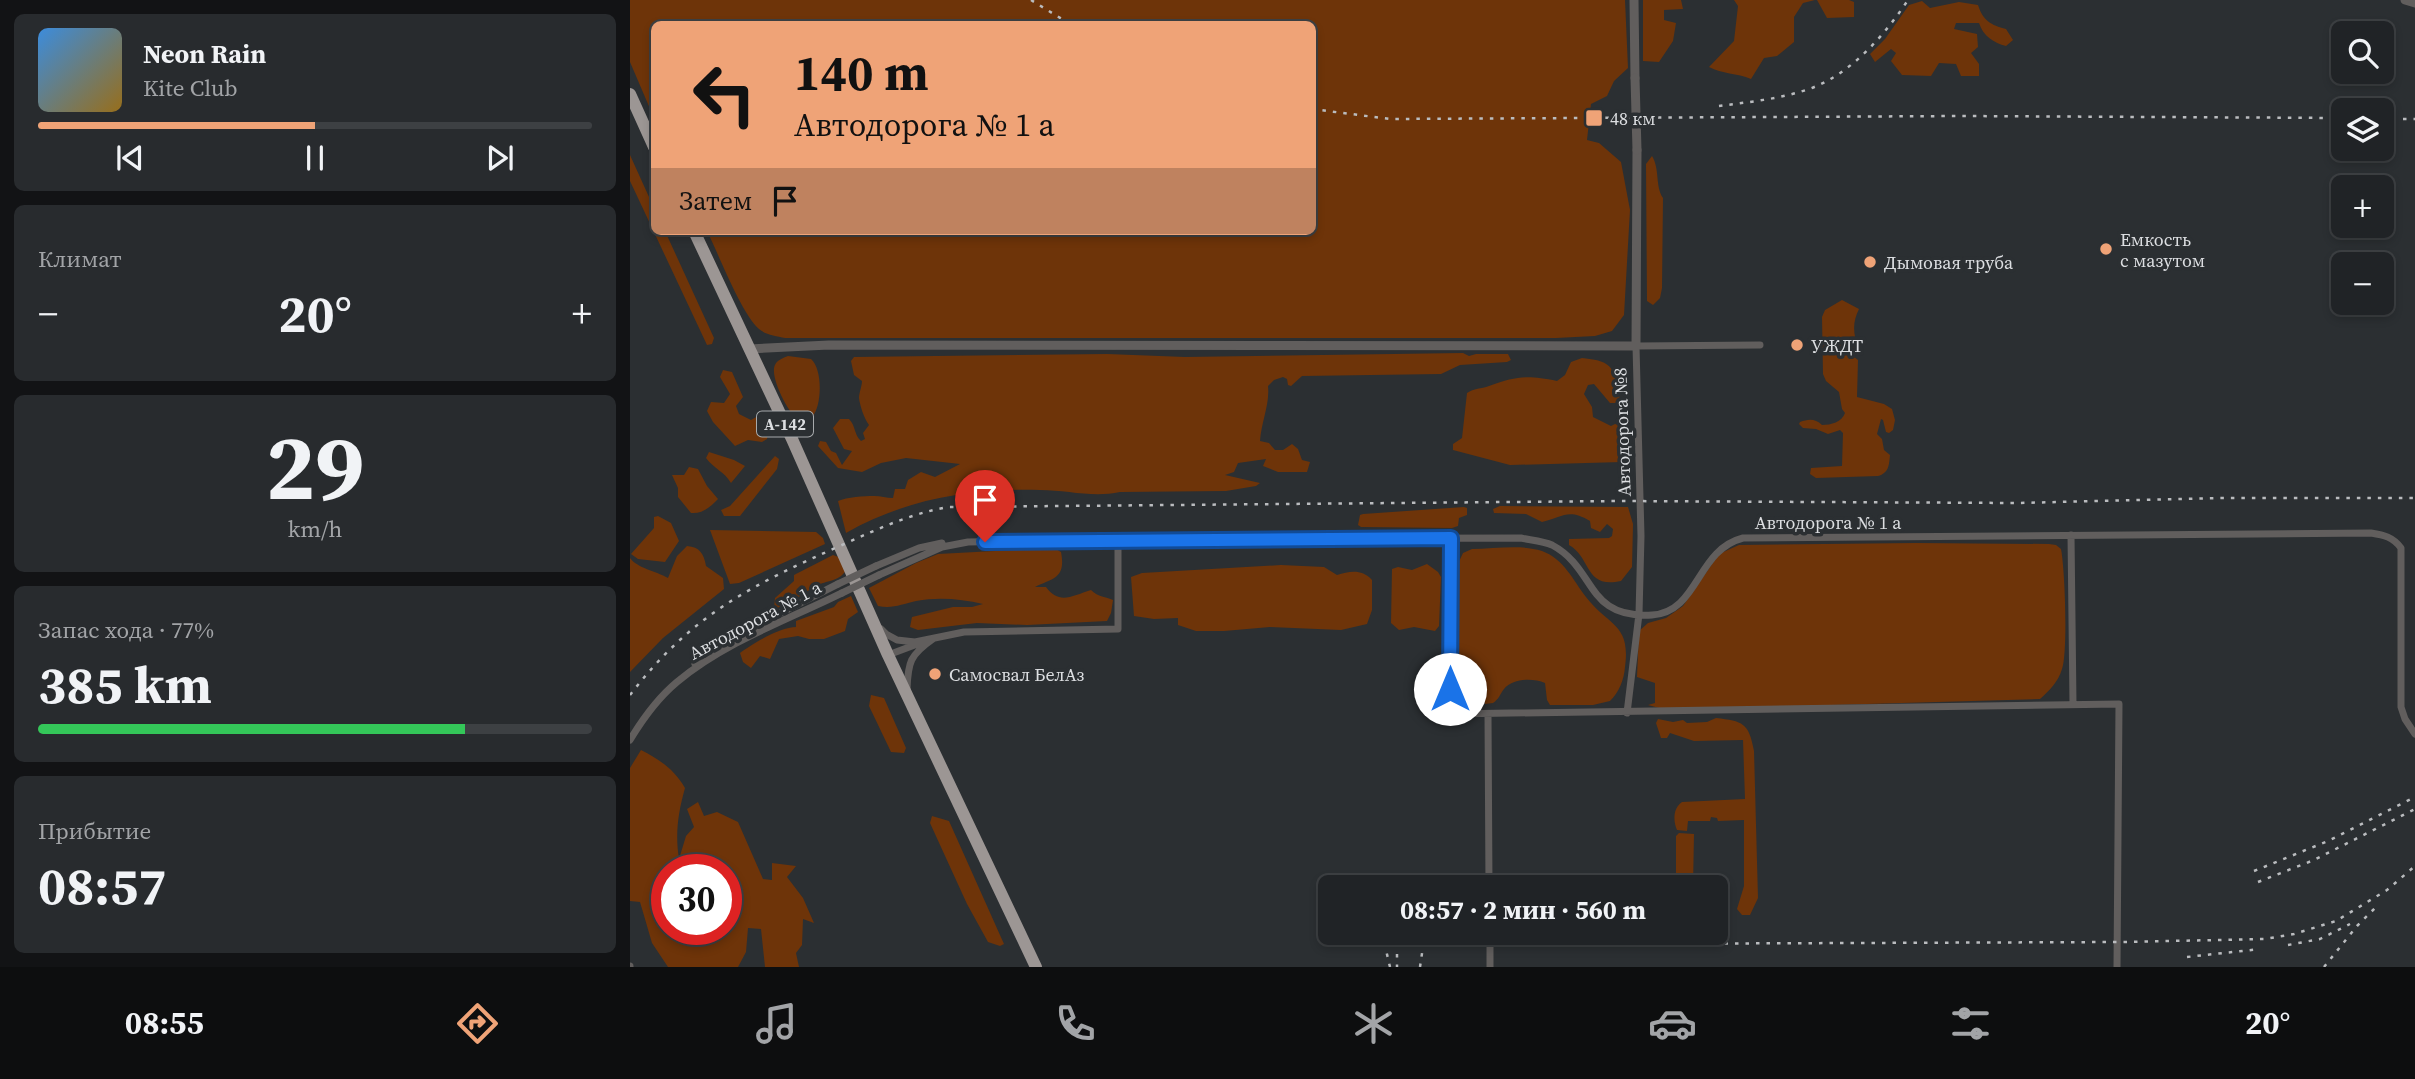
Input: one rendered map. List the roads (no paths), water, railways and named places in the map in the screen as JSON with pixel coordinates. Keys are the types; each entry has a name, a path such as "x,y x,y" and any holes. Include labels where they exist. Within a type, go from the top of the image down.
{"highway":[{"path":"630,94 651,140"},
{"name":"А-142","path":"696,235 888,655 1035,967"}],"street":[{"name":"Автодорога №8","path":"1627,713 1639,614 1641,536 1636,346 1637,150 1634,0"},
{"path":"2405,0 2415,3"},
{"path":"749,349 829,345 1760,345"},
{"name":"Автодорога № 1 а","path":"630,740 675,684 724,650 932,551 968,542 1521,538 1551,544 1571,559 1604,604 1615,611 1651,615 1664,613 1678,606 1722,546 1743,538 2371,533 2385,535 2396,541 2403,555 2401,708 2415,734"},
{"path":"2071,535 2073,704"},
{"path":"1451,538 1450,714 2119,704 2117,967"},
{"path":"872,618 886,634 897,640 915,642 964,632 1118,629 1118,539"},
{"path":"675,684 698,661 722,643 838,584 919,548 941,543 968,542"},
{"path":"888,655 937,637"},
{"path":"907,696 908,665 917,650 937,637"},
{"path":"1488,713 1489,875"},
{"path":"1490,945 1490,967"}],"railway":[{"path":"1031,0 1065,21"},
{"path":"1719,106 1787,95 1809,89 1839,74 1877,40 1908,0"},
{"path":"1316,110 1390,119 1961,116 2331,118"},
{"path":"2394,119 2415,119"},
{"path":"630,695 653,667 701,622 752,589 881,528 948,507 1619,501 2017,503 2221,498 2415,498"},
{"path":"2254,871 2328,841 2415,797"},
{"path":"2258,882 2314,860 2415,809"},
{"path":"1728,943 2265,939 2294,934 2336,921 2387,890 2415,866"},
{"path":"2324,967 2357,926 2379,904"},
{"path":"2288,945 2320,939 2350,924"},
{"path":"1385,945 1390,967"},
{"path":"1397,945 1397,967"},
{"path":"1420,967 1423,945"},
{"path":"2187,957 2260,949"}],"place":[{"name":"48 км","path":"1594,118"},
{"name":"Емкость с мазутом","path":"2106,249"},
{"name":"Дымовая труба","path":"1870,262"},
{"name":"УЖДТ","path":"1797,345"},
{"name":"Самосвал БелАз","path":"935,674"}]}
